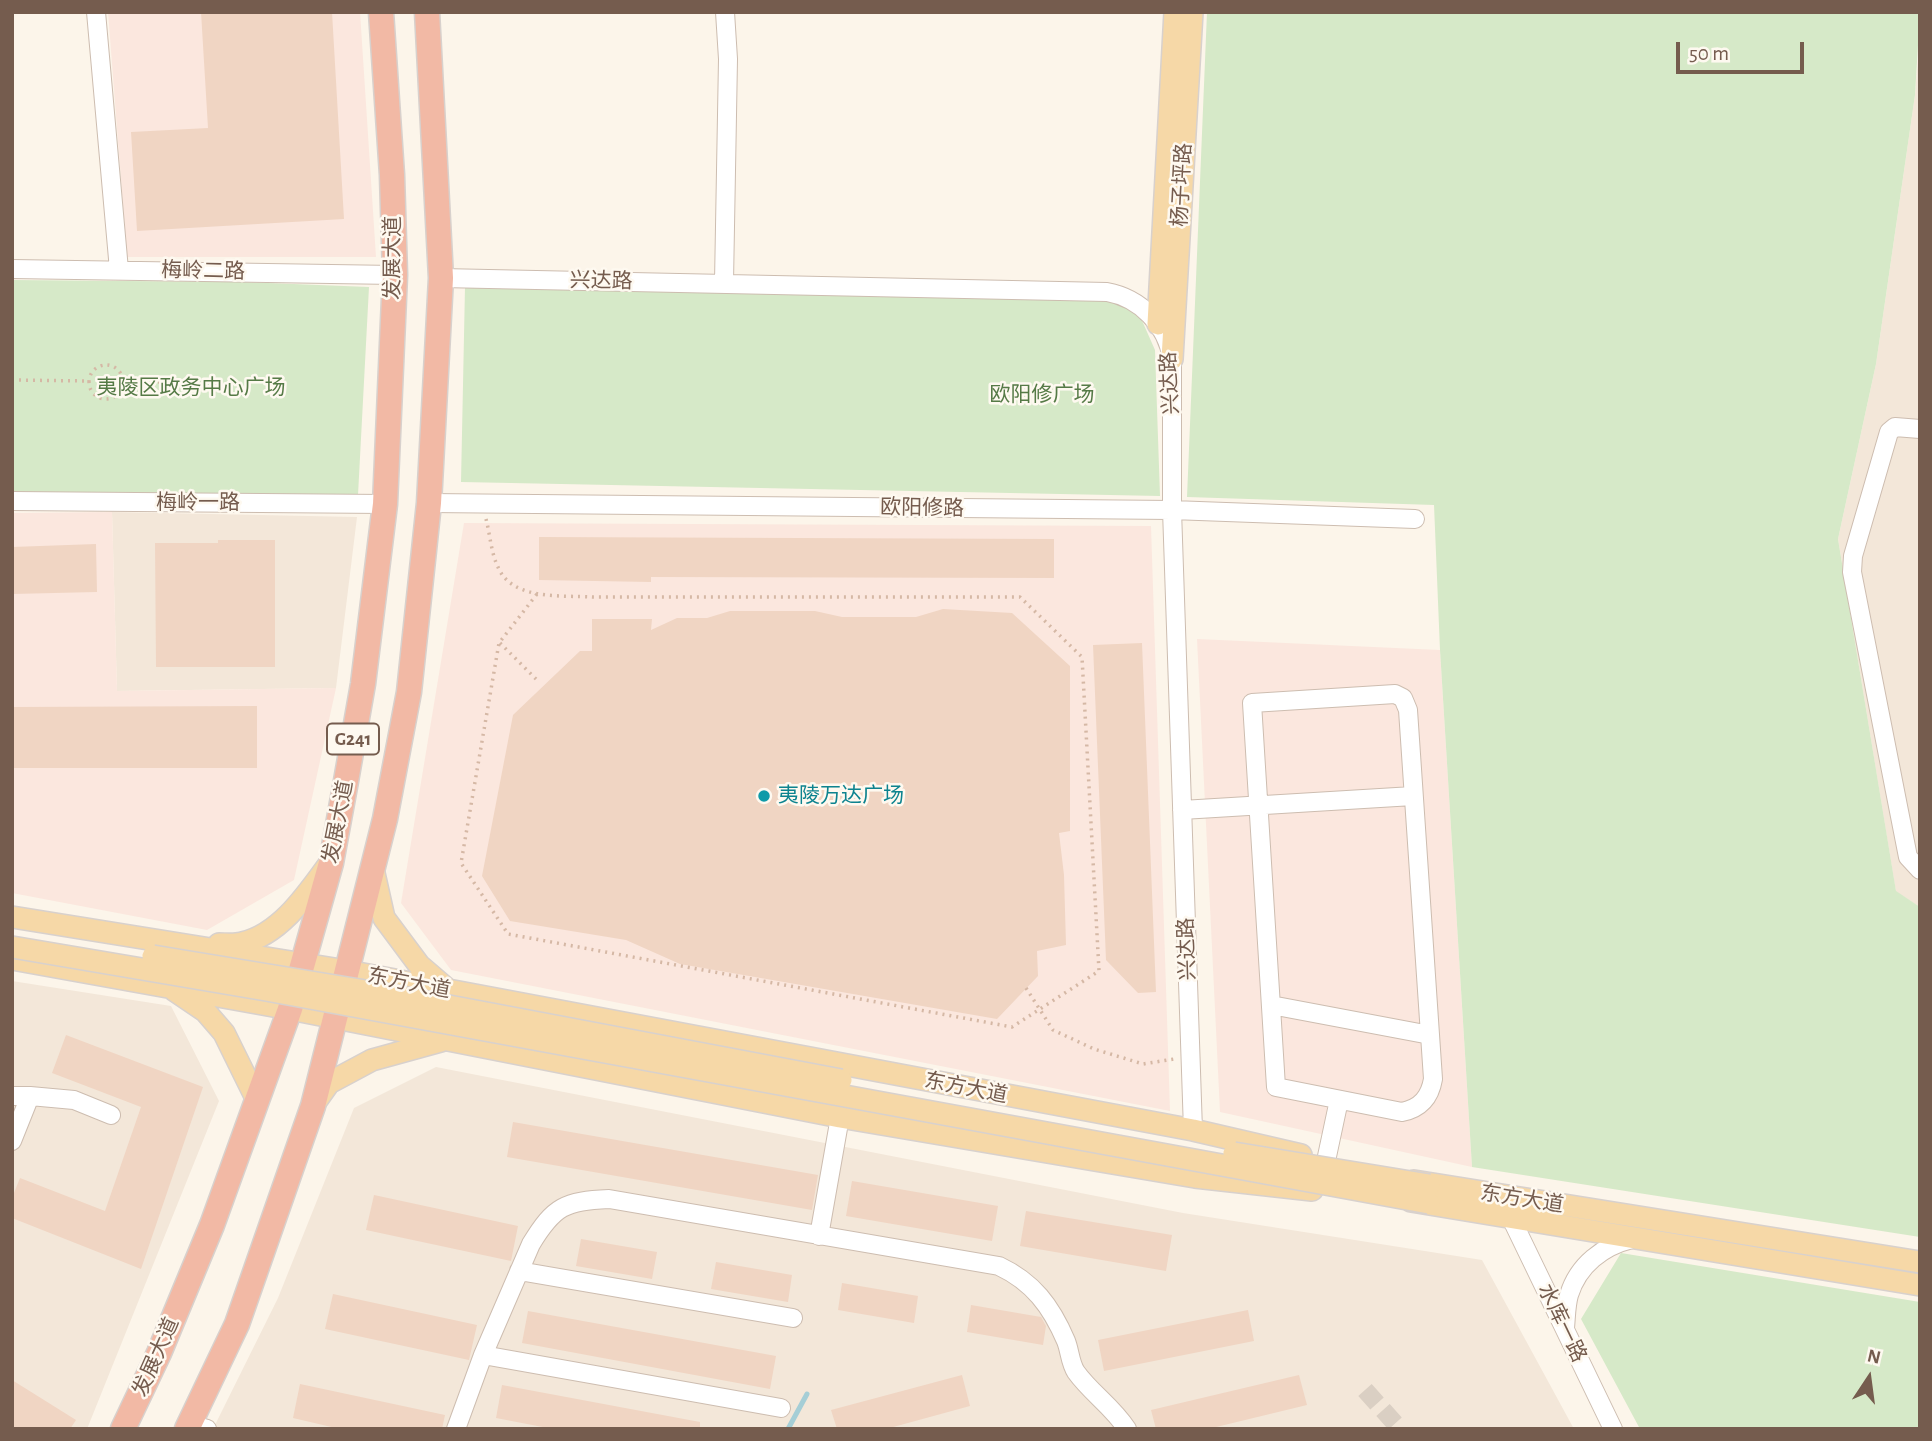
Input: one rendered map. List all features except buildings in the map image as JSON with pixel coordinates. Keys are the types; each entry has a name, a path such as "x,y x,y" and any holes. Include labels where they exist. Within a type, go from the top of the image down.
{"highway":[{"name":"发展大道","path":"123,1429 159,1353 207,1238 290,1009 331,863 363,684 385,504 395,275 392,175 381,12"},
{"name":"发展大道","path":"194,1427 237,1324 313,1106 385,819 409,692 429,503 441,278 427,12"}],"main road":[{"name":"杨子坪路","path":"1158,324 1175,12"},
{"name":"杨子坪路","path":"1172,359 1192,12"},
{"path":"191,946 243,943 276,926 302,900 331,863"},
{"path":"373,869 384,918 419,965 449,991"},
{"name":"东方大道","path":"12,917 347,971 1192,1130 1326,1161 1511,1217 1920,1285"},
{"path":"12,933 396,996 1160,1140 1429,1194"},
{"path":"12,947 1429,1194"},
{"name":"东方大道","path":"12,959 170,986 840,1117 1195,1177 1429,1194 1920,1262"},
{"path":"170,986 205,1012 224,1033 257,1100"},
{"path":"313,1106 329,1083 372,1060 445,1040"}],"street":[{"path":"96,12 119,270"},
{"path":"724,282 728,72 725,12"},
{"name":"梅岭二路","path":"12,269 395,275"},
{"name":"兴达路","path":"441,278 1107,292 1132,299 1158,324 1171,347 1172,359 1172,510 1192,1130"},
{"path":"1920,429 1895,427 1889,432 1853,556 1852,572 1908,857 1920,870"},
{"name":"梅岭一路","path":"12,501 385,504"},
{"name":"欧阳修路","path":"429,503 1172,510 1415,519"},
{"path":"1395,694 1403,698 1408,710 1433,1079 1431,1093 1412,1110 1402,1112 1276,1087 1271,1005 1252,703 1395,694"},
{"path":"1182,810 1413,796"},
{"path":"1271,1005 1430,1035"},
{"path":"12,1141 21,1096 74,1100 111,1115"},
{"path":"1326,1161 1339,1100"},
{"path":"819,1236 840,1117"},
{"path":"459,1428 483,1355 541,1227 554,1212 576,1200 609,1199 999,1266 1018,1275 1035,1289 1066,1341 1074,1369 1115,1411 1127,1429"},
{"name":"水库一路","path":"1511,1217 1613,1429"},
{"path":"1565,1328 1569,1295 1581,1270 1612,1244 1635,1238"},
{"path":"519,1271 793,1318"},
{"path":"483,1355 781,1408"}],"path":[{"path":"103,365 114,367 122,376 123,382 116,396 105,399 91,391 89,381 93,370 103,365"},
{"path":"12,380 89,381"},
{"path":"123,382 184,382"},
{"path":"483,503 498,569 513,586 537,594 592,597 1020,597 1082,657 1099,971 1012,1027 508,934 461,863 499,643 537,594"},
{"path":"499,643 538,681"},
{"path":"1026,988 1053,1030 1094,1049 1143,1063 1190,1056"}],"shaded area":[{"path":"108,12 360,12 376,257 127,257"},
{"path":"1920,34 1920,907 1896,892 1838,539 1876,364 1915,95"},
{"path":"112,512 357,517 336,688 117,691"},
{"path":"112,512 117,691 336,688 294,880 207,930 12,893 12,513"},
{"name":"夷陵万达广场","path":"464,523 1151,526 1170,1111 451,970 401,903"},
{"path":"1197,639 1440,650 1472,1167 1220,1112"},
{"path":"12,981 171,1006 219,1101 87,1429 12,1429"},
{"path":"436,1067 1183,1213 1482,1260 1574,1429 213,1429 278,1298 354,1108"}],"green space":[{"path":"1207,12 1920,12 1915,95 1876,364 1838,539 1896,891 1920,907 1920,1237 1472,1167 1440,650 1434,505 1187,497"},
{"name":"夷陵区政务中心广场","path":"12,280 243,282 369,287 358,495 12,492"},
{"name":"欧阳修广场","path":"465,287 1108,296 1140,316 1155,350 1160,496 461,482"},
{"path":"1621,1253 1920,1302 1920,1429 1640,1429 1581,1319"}],"waterway":[{"path":"788,1429 807,1394"}],"tunnel":[{"path":"1365,1390 1400,1429"}],"place":[{"name":"夷陵万达广场","path":"764,796"}]}
